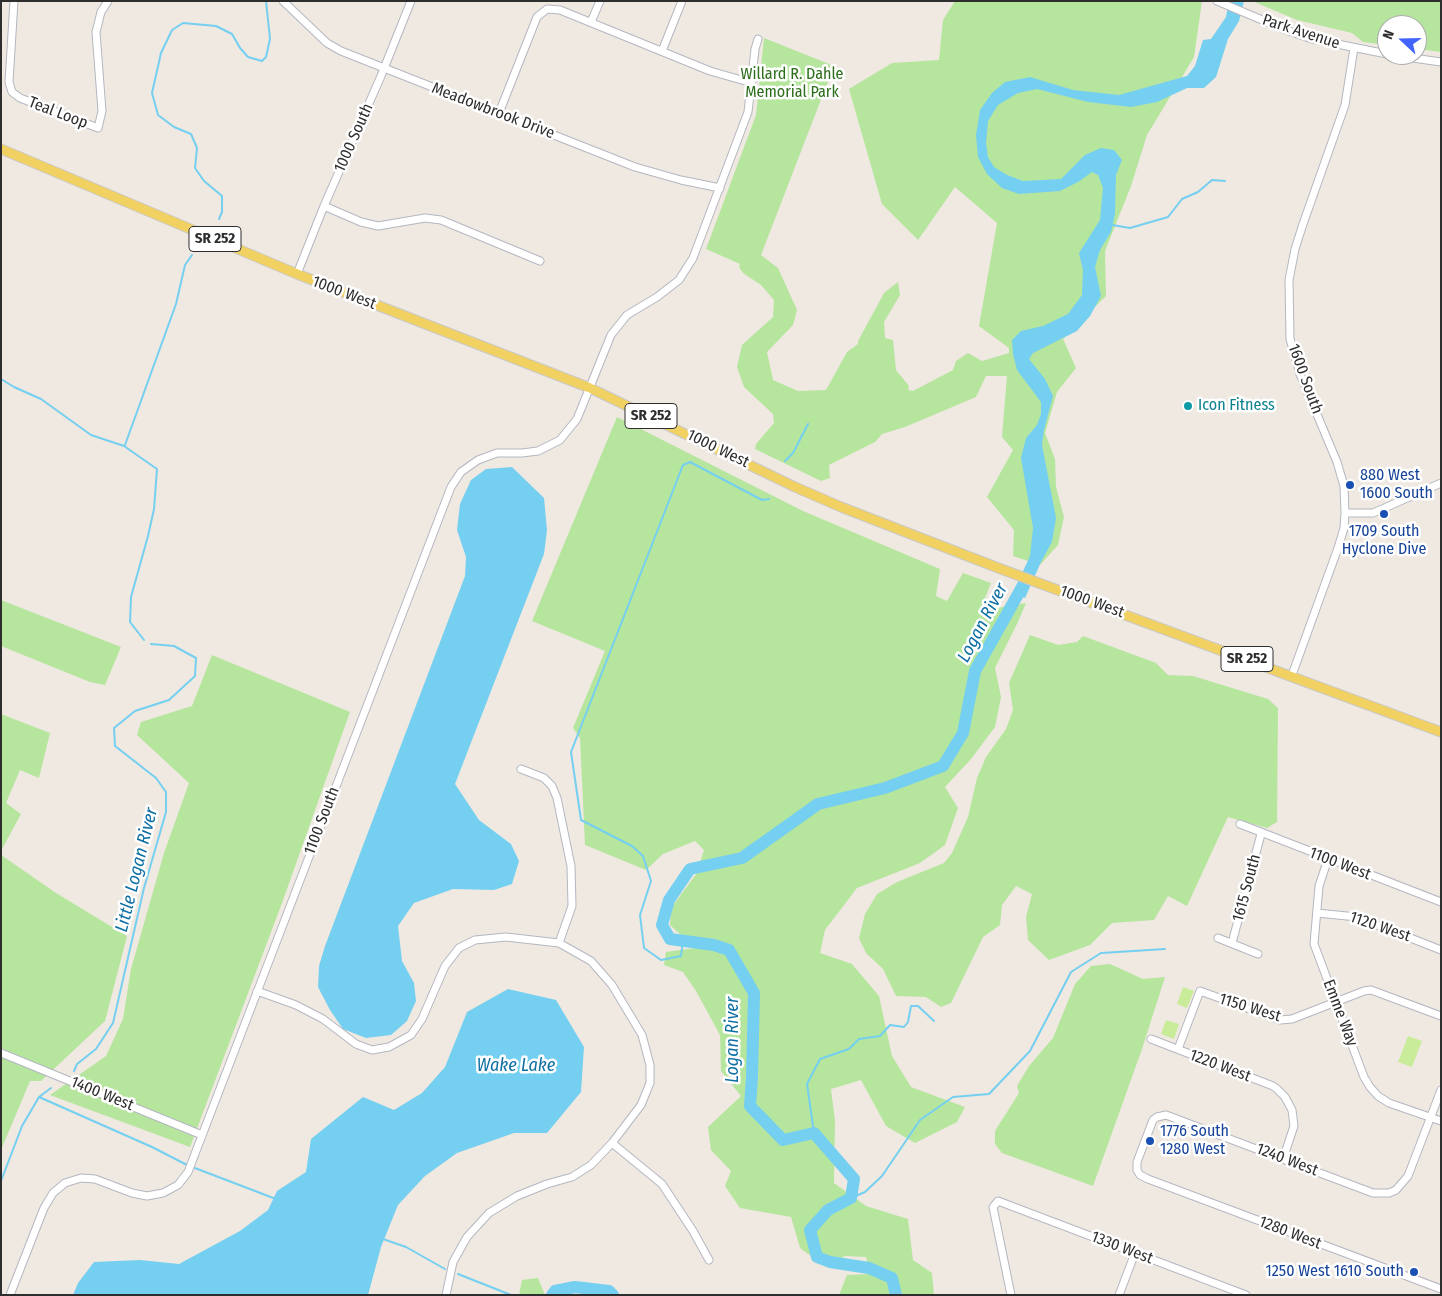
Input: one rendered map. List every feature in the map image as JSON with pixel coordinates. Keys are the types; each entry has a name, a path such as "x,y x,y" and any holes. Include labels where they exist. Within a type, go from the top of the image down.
{"main road":[{"name":"1000 West","path":"1,149 297,274 590,388 795,487 841,507 1001,569 1292,675 1441,732"}],"street":[{"name":"Teal Loop","path":"14,1 9,82 12,92 20,98 98,128 102,111 96,32 101,12 108,1"},
{"name":"Meadowbrook Drive","path":"282,1 327,43 341,51 634,167 720,188"},
{"name":"1000 South","path":"297,274 324,206 412,1"},
{"path":"592,22 600,1"},
{"path":"662,51 682,1"},
{"name":"Park Avenue","path":"1217,1 1312,39 1377,52"},
{"path":"499,113 537,17 546,9 560,10 710,70 752,83"},
{"path":"590,388 612,335 627,315 657,297 679,280 693,258 748,112 755,49 758,39"},
{"name":"1600 South","path":"1292,675 1338,548 1344,528 1345,513 1344,486 1337,462 1295,360 1290,338 1288,302 1290,280 1295,249 1345,105 1354,48"},
{"path":"1427,60 1441,62"},
{"path":"324,206 361,222 378,226 425,218 441,220 540,261"},
{"name":"1100 South","path":"10,1295 44,1208 53,1193 65,1183 81,1178 96,1179 132,1193 147,1196 163,1193 178,1185 188,1172 451,487 461,472 478,460 497,453 538,451 560,440 577,419 590,388"},
{"path":"1345,513 1373,513 1441,483"},
{"path":"521,769 544,778 552,786 558,798 571,866 572,906 559,943"},
{"name":"1100 West","path":"1240,824 1261,834 1441,902"},
{"name":"1615 South","path":"1232,943 1261,834"},
{"name":"Emme Way","path":"1328,859 1321,879 1314,944 1364,1078 1378,1096 1389,1103 1441,1122"},
{"name":"1120 West","path":"1318,913 1345,914 1357,917 1441,950"},
{"path":"257,991 296,1005 324,1019 356,1044 372,1050 388,1047 411,1035 422,1019 445,966 459,948 475,940 506,938 559,943 591,961 612,985 642,1035 650,1065 650,1084 641,1105 612,1144 591,1165 572,1177 547,1184 517,1196 489,1213 468,1238 454,1262 446,1295"},
{"path":"1218,938 1258,954"},
{"name":"1150 West","path":"1178,1049 1200,991 1280,1020 1292,1019 1371,990 1441,1016"},
{"name":"1220 West","path":"1152,1039 1274,1086 1285,1097 1292,1110 1294,1126 1283,1159"},
{"name":"1400 West","path":"1,1053 202,1135"},
{"path":"1430,1117 1441,1090"},
{"name":"1240 West","path":"1140,1175 1136,1162 1150,1125 1157,1117 1166,1115 1373,1193 1389,1193 1396,1190 1408,1176 1430,1117"},
{"path":"612,1144 662,1184 693,1231 709,1260"},
{"name":"1280 West","path":"1140,1175 1441,1290"},
{"name":"1330 West","path":"1011,1295 993,1207 998,1201 1245,1295"},
{"path":"1119,1295 1135,1253"}],"green space":[{"name":"Willard R. Dahle Memorial Park","path":"955,1 1202,1 1194,57 1147,135 1131,186 1105,251 1106,296 1063,339 1076,368 1057,392 1045,433 1055,459 1056,487 1064,517 1058,545 1040,565 1013,556 1014,530 987,497 1013,450 1002,437 1007,376 986,376 976,397 905,427 882,434 875,442 829,465 830,478 821,481 755,449 756,444 774,423 773,414 744,387 737,367 742,345 773,317 774,300 761,285 743,273 739,267 740,264 706,249 756,115 764,38 834,66 761,255 778,268 797,310 793,325 767,352 773,380 798,391 826,390 847,352 858,344 884,293 898,282 900,295 884,322 885,338 893,340 896,370 909,386 908,390 913,391 953,370 956,361 968,353 982,361 1009,353 1009,348 979,326 997,223 955,187 918,240 882,204 849,89 892,63 939,60 943,20"},
{"path":"1252,1 1441,1 1441,52 1427,50 1427,15 1377,15 1377,44 1363,42 1352,33 1297,20"},
{"path":"617,417 803,511 940,569 936,596 947,601 963,573 991,583 981,608 991,609 1026,603 995,668 1001,697 995,727 971,759 945,787 958,808 945,845 920,863 857,888 825,930 820,953 852,964 879,996 892,1056 911,1087 965,1107 957,1122 915,1143 886,1126 861,1080 831,1089 835,1121 834,1183 866,1206 908,1219 913,1260 932,1273 934,1295 839,1295 847,1275 870,1274 866,1257 845,1256 826,1267 800,1248 791,1217 740,1208 725,1186 731,1171 711,1150 708,1127 741,1096 721,1071 720,1035 696,991 683,972 664,965 666,952 695,948 670,925 671,908 697,873 704,850 695,841 663,854 646,870 585,845 580,738 573,728 605,651 532,621"},
{"path":"1,600 121,647 105,685 90,682 1,646"},
{"path":"1030,635 1058,645 1077,642 1083,636 1156,663 1168,675 1193,676 1268,699 1278,708 1277,822 1267,828 1228,817 1187,906 1168,896 1154,920 1112,923 1090,945 1049,960 1028,940 1026,917 1032,894 1016,886 1002,905 1000,925 983,937 951,1003 941,1007 926,997 896,996 883,969 866,953 859,938 865,914 877,894 897,882 944,863 952,853 968,817 977,778 986,757 1006,729 1013,710 1009,683"},
{"path":"212,655 350,712 282,903 190,1147 50,1095 106,1056 123,1019 131,969 164,853 189,783 137,735 141,722 192,706"},
{"path":"1,714 50,733 39,778 20,770 6,803 21,814 1,851"},
{"path":"1,855 56,893 127,936 105,1021 41,1081 30,1081 1,1150"},
{"path":"1110,964 1143,979 1165,977 1142,1049 1093,1186 1002,1153 995,1144 995,1131 1019,1093 1017,1086 1029,1066 1053,1038 1075,984 1091,966"},
{"path":"1183,987 1194,991 1187,1008 1177,1004"},
{"path":"1166,1020 1179,1024 1174,1039 1161,1034"},
{"path":"1408,1036 1422,1041 1412,1067 1398,1062"},
{"path":"538,1278 545,1295 519,1295 522,1280"}],"water":[{"path":"1229,1 1244,1 1239,21 1228,39 1216,77 1204,88 1187,88 1157,102 1131,107 1088,102 1037,89 1018,93 998,105 988,121 986,143 988,157 994,167 1007,175 1023,181 1061,179 1085,155 1101,148 1114,150 1122,160 1116,175 1115,214 1111,232 1100,250 1095,267 1101,296 1090,316 1077,331 1033,353 1029,359 1045,379 1053,396 1042,445 1056,518 1052,542 1025,598 1013,593 1030,556 1033,528 1021,458 1026,438 1037,425 1041,414 1041,402 1017,370 1012,340 1021,331 1043,326 1068,314 1082,295 1083,270 1079,253 1100,220 1103,188 1098,175 1092,172 1060,191 1019,194 1002,188 987,174 978,157 976,135 980,110 992,93 1005,82 1030,77 1073,90 1119,95 1187,76 1195,66 1203,40 1211,39 1226,17"},
{"path":"512,467 544,498 547,530 544,554 455,784 479,820 511,844 519,861 512,884 494,890 453,889 414,903 398,926 402,961 414,983 416,1001 407,1021 391,1035 366,1038 343,1029 330,1010 318,987 319,966 465,576 466,557 457,530 460,504 471,480 486,469"},
{"name":"Wake Lake","path":"508,989 556,1000 584,1047 581,1092 547,1133 514,1133 457,1153 425,1176 398,1205 381,1247 368,1295 73,1295 78,1283 94,1262 140,1260 179,1264 240,1231 268,1210 277,1191 306,1172 311,1139 363,1097 394,1110 422,1093 445,1067 467,1012"}],"waterway":[{"path":"219,219 222,212 222,196 204,181 195,168 197,148 191,134 174,127 158,115 152,93 161,53 172,30 183,23 216,26 232,34 248,57 262,61 266,57 270,39 266,1"},
{"path":"1112,225 1130,228 1168,217 1182,199 1198,192 1212,180 1225,181"},
{"path":"125,445 176,304 185,265 192,255"},
{"name":"Little Logan River","path":"1,379 41,399 91,435 124,446 157,469 154,509 131,597 130,622 144,640"},
{"path":"785,461 793,453 808,424"},
{"path":"683,941 681,956 661,960 644,948 640,915 651,881 643,856 632,846 581,820 571,752 683,465 690,462 762,500 769,499"},
{"name":"Logan River","path":"896,1295 892,1278 869,1268 830,1262 817,1257 810,1230 828,1210 851,1198 854,1179 814,1133 783,1140 750,1106 754,993 729,950 714,945 670,939 662,925 669,900 690,869 742,858 818,804 885,788 943,766 963,733 975,671 1026,580"},
{"name":"Little Logan River","path":"74,1071 77,1064 96,1049 113,1023 144,888 166,812 166,792 156,778 115,746 114,728 135,711 169,700 195,676 196,658 174,646 151,644"},
{"path":"851,1198 865,1192 882,1176 920,1120 953,1097 989,1094 1030,1051 1071,972 1101,953 1165,949"},
{"path":"814,1133 807,1084 820,1059 849,1049 859,1039 880,1036 890,1025 904,1027 908,1022 911,1006 918,1006 934,1021"},
{"name":"Little Logan River","path":"1,1181 22,1126 39,1097 51,1088"},
{"path":"39,1097 152,1147 187,1165 276,1199"},
{"path":"383,1239 406,1247 445,1269"},
{"path":"458,1274 511,1295"},
{"name":"Logan River","path":"552,1295 555,1291 575,1287 609,1291 613,1295"}],"place":[{"name":"Icon Fitness","path":"1188,406"},
{"name":"880 West 1600 South","path":"1350,485"},
{"name":"1709 South Hyclone Dive","path":"1384,514"},
{"name":"1776 South 1280 West","path":"1150,1141"},
{"name":"1250 West 1610 South","path":"1414,1272"}]}
